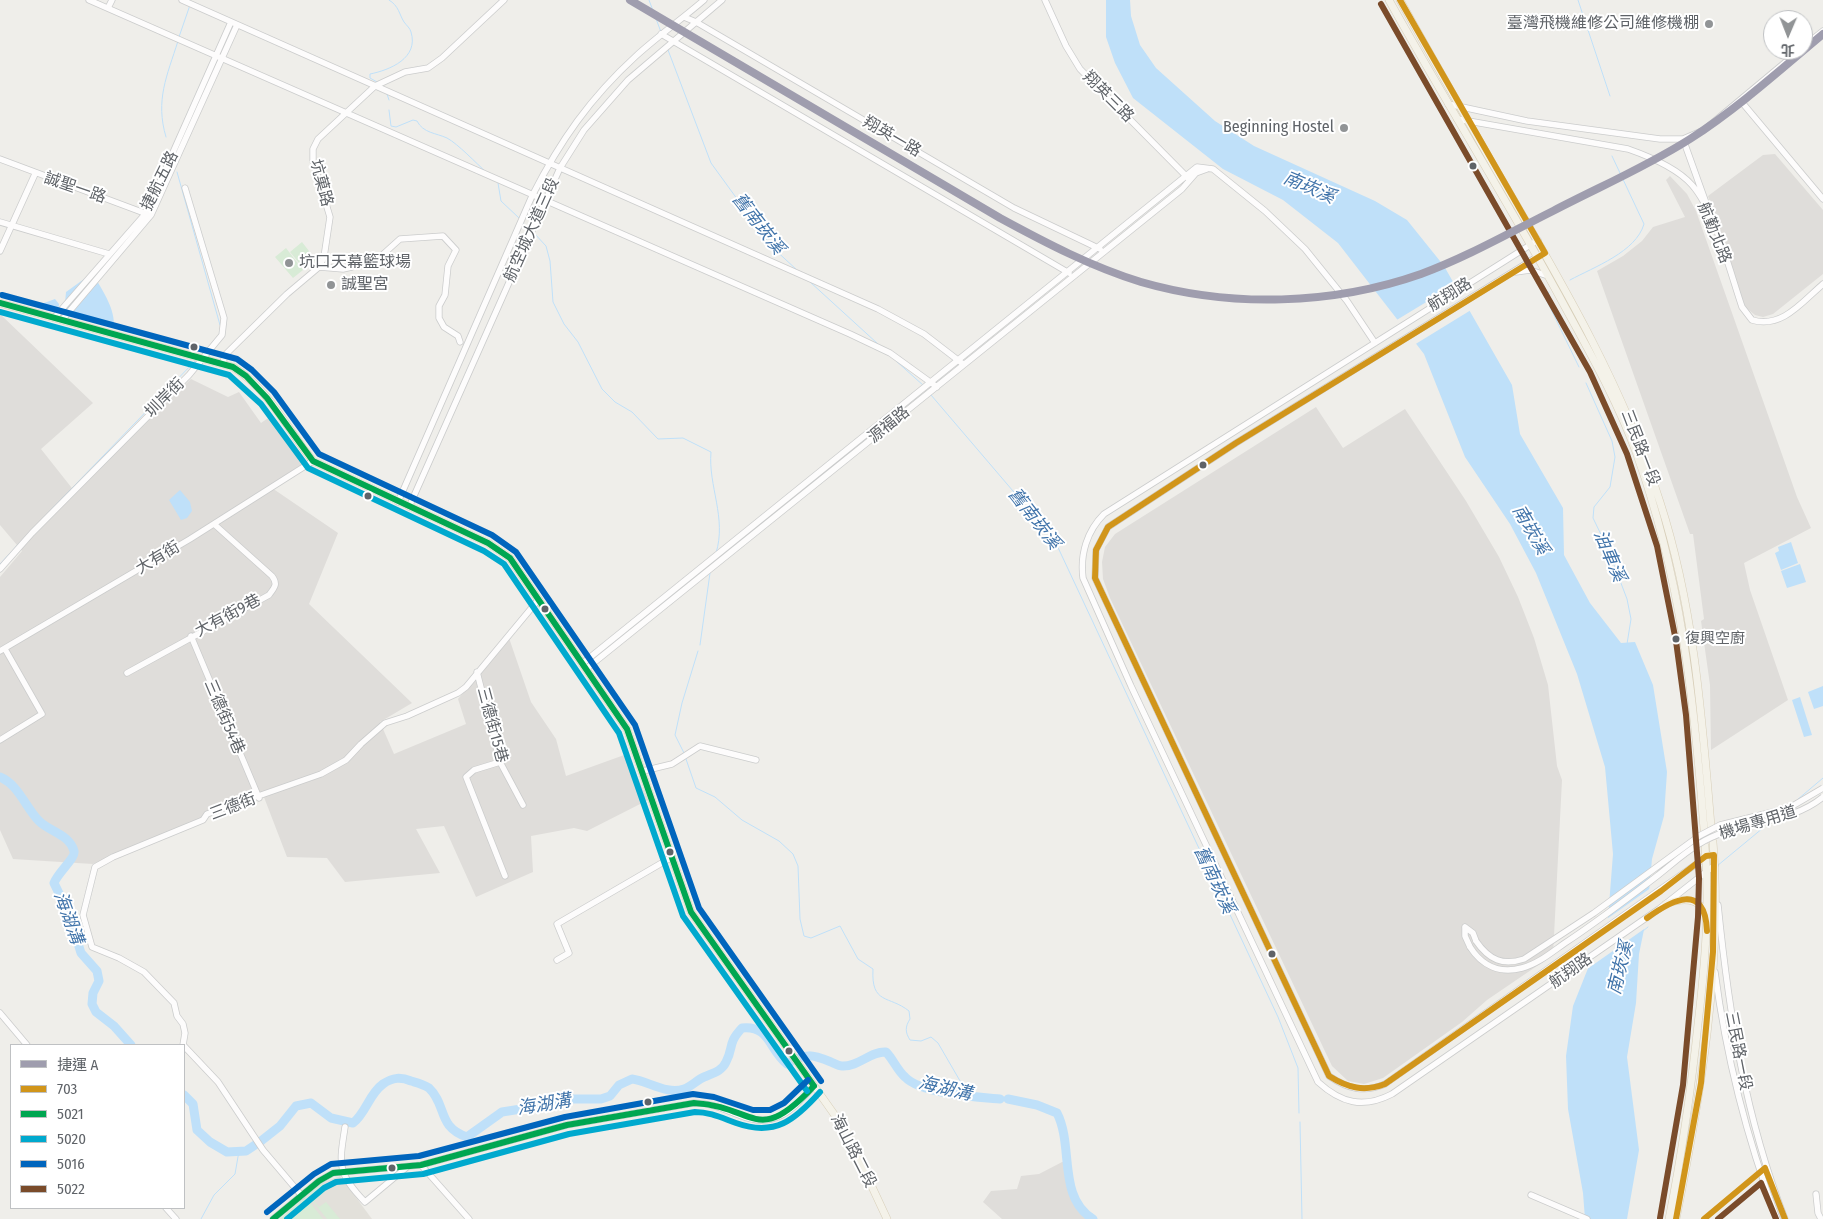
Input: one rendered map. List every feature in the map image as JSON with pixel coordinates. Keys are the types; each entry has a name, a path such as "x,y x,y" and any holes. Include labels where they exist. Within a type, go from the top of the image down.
{"main road":[{"name":"三民路一段","path":"1389,0 1548,276 1598,368 1618,408 1636,451 1665,544 1688,659 1695,714 1704,829"},
{"name":"三民路一段","path":"1400,0 1538,240 1605,364 1630,421 1661,504 1681,581 1693,639 1701,699 1711,826"},
{"path":"0,303 222,363 248,376 277,407 295,438 313,461"},
{"name":"海山路二段","path":"313,461 498,549 510,558 627,729 691,912 846,1131 887,1219"},
{"name":"三民路一段","path":"1711,878 1707,870 1713,842"},
{"name":"三民路一段","path":"1705,846 1715,865 1711,878"},
{"path":"1669,1219 1692,1086 1711,878"},
{"path":"1676,1219 1701,1082 1713,952 1711,878"},
{"path":"1666,904 1675,900 1692,901 1704,910 1707,917"}],"street":[{"path":"89,0 872,344 890,353 937,387"},
{"path":"108,8 112,0"},
{"name":"坑菓路","path":"319,267 324,257 330,217 315,168 313,149 318,139 375,86 405,72 428,68 442,58 504,0"},
{"name":"航空城大道三段","path":"398,502 532,196 549,163 575,123 595,97 661,34 704,0"},
{"name":"航空城大道三段","path":"409,507 560,168 584,130 623,86 722,0"},
{"name":"翔英三路","path":"1045,0 1066,46 1080,69 1188,177"},
{"path":"185,1 878,309 924,334 961,362"},
{"name":"翔英一路","path":"684,17 696,22 1014,208 1104,251"},
{"name":"捷航五路","path":"62,320 145,225 148,214 234,24"},
{"path":"1813,40 1823,31"},
{"name":"翔英一路","path":"661,34 1068,271 1073,276"},
{"path":"1448,104 1527,121 1660,139 1683,139 1704,130 1788,60"},
{"path":"1740,100 1823,199"},
{"name":"航勤北路","path":"1458,119 1628,149 1651,157 1692,184 1708,210 1742,307 1752,320 1767,323 1782,319 1823,284"},
{"path":"1683,139 1708,210"},
{"name":"誠聖一路","path":"0,159 35,174 148,214"},
{"path":"1188,177 1192,170 1203,166 1216,172 1265,211 1305,249 1378,341"},
{"path":"0,251 35,174"},
{"name":"源福路","path":"584,666 937,387 961,362 1068,271 1188,177"},
{"name":"源福路","path":"584,666 931,382 961,362 1073,276 1182,189 1188,177"},
{"name":"圳岸街","path":"0,570 32,533 189,375 222,335 224,318 185,188"},
{"name":"捷航五路","path":"54,318 109,254 148,214"},
{"path":"0,222 109,254"},
{"path":"222,363 225,355 280,301 319,267 343,269 352,267 380,257 400,239 443,236 456,250 448,266 445,295 438,306 439,318 444,327 458,336 460,342"},
{"name":"航翔路","path":"1538,240 1104,514 1096,521 1086,543 1081,567 1083,578 1131,686 1318,1082 1337,1097 1350,1101 1372,1102 1382,1099 1659,909 1715,865"},
{"name":"航翔路","path":"1545,253 1387,350 1108,527 1096,550 1095,578 1329,1076 1349,1088 1374,1089 1386,1084 1710,855"},
{"path":"1510,274 1530,270 1540,271 1548,276"},
{"name":"大有街","path":"2,650 214,524 313,461"},
{"name":"大有街9巷","path":"127,673 191,636 269,595 275,588 276,582 272,576 214,524"},
{"name":"三德街","path":"183,1044 185,1033 177,1016 174,1003 144,972 119,958 92,947 83,915 95,867 113,857 203,820 207,814 259,798 340,765 385,724 458,693 466,687 539,598"},
{"name":"三德街54巷","path":"191,636 259,798"},
{"path":"0,740 42,714 2,650"},
{"name":"三德街15巷","path":"477,672 500,762 523,804"},
{"path":"643,771 672,764 700,746 756,760"},
{"path":"500,762 474,770 466,777 505,876"},
{"name":"機場專用道","path":"1823,788 1789,808 1720,825 1699,836 1594,913 1524,959 1513,962 1493,959 1484,952 1473,933 1465,927 1465,936 1476,956 1493,968 1504,970 1523,968 1550,954 1602,918 1699,844 1722,832 1797,812 1823,797"},
{"path":"557,960 569,953 557,924 672,857"},
{"name":"三民路一段","path":"1711,878 1725,982 1744,1089 1765,1168 1785,1219"},
{"name":"三民路一段","path":"1713,952 1735,1088 1760,1173 1777,1219"},
{"path":"0,1013 25,1044"},
{"name":"三德街","path":"185,1048 228,1094 263,1150 302,1196"},
{"path":"273,1219 319,1180 342,1171 421,1165 567,1125 694,1103 708,1103 755,1121 764,1122 786,1114 814,1086"},
{"path":"344,1127 342,1171 349,1184 365,1202 407,1167"},
{"path":"421,1165 469,1219"},
{"path":"1816,1194 1818,1213 1821,1219"},
{"path":"1531,1195 1587,1219"},
{"path":"167,1209 176,1219"}],"shaded area":[{"path":"1775,154 1823,210 1823,274 1773,314 1763,317 1755,315 1745,307 1708,196 1763,155"},
{"path":"1670,176 1687,194 1696,211 1797,497 1811,528 1744,563 1750,590 1788,700 1711,750 1710,685 1701,621 1704,619 1693,534 1690,534 1597,271 1623,256 1642,241 1653,227 1685,217 1666,180"},
{"path":"0,314 93,403 41,449 75,492 191,379 228,397 239,392 261,423 271,416 305,462 269,486 338,533 309,604 412,703 380,722 394,754 466,724 458,699 509,638 531,702 556,739 566,776 627,754 648,800 587,831 574,828 531,836 533,872 476,897 444,826 416,829 440,873 345,882 327,858 287,857 262,792 93,864 13,859 0,830 0,577 22,551 0,525"},
{"path":"1316,407 1343,448 1405,409 1466,501 1499,557 1518,597 1534,638 1548,685 1557,766 1562,780 1553,955 1487,1000 1462,1022 1383,1078 1364,1084 1348,1081 1332,1066 1110,598 1103,579 1102,562 1105,547 1115,534"},
{"path":"1066,1160 1075,1201 1093,1219 1002,1219 983,1202 991,1191 1017,1189 1021,1176 1039,1174"},
{"path":"340,1176 372,1219 280,1219 322,1183"}],"green space":[{"path":"302,242 316,260 304,269 290,252"},
{"name":"坑口天幕籃球場","path":"286,248 303,270 293,278 275,257"},
{"path":"322,1183 328,1189 314,1201 319,1207 326,1202 340,1219 327,1219 308,1195"},
{"path":"306,1197 323,1219 280,1219 302,1200"}],"water":[{"name":"南崁溪","path":"1106,0 1130,0 1131,16 1140,45 1156,68 1215,121 1254,146 1375,201 1407,220 1444,266 1512,385 1520,434 1563,508 1564,555 1590,603 1621,643 1635,642 1653,685 1667,772 1664,816 1652,859 1647,915 1639,954 1636,1003 1627,1057 1639,1150 1627,1219 1585,1219 1583,1193 1568,1109 1566,1056 1573,1006 1608,918 1613,854 1605,767 1577,674 1536,573 1510,524 1465,457 1424,354 1338,243 1283,200 1223,169 1133,98 1115,63 1106,37"},
{"path":"91,274 95,277 108,301 113,314 114,328 64,314 66,292"},
{"path":"55,299 59,304 58,312 36,306"},
{"path":"180,490 190,502 192,511 187,518 181,520 169,500"},
{"path":"1791,542 1798,563 1781,570 1775,553 1779,551 1778,547"},
{"path":"1800,564 1806,582 1787,588 1781,571"},
{"path":"1823,686 1823,706 1814,709 1808,692"},
{"path":"1800,697 1812,735 1804,737 1792,700"}],"pier":[{"path":"1456,284 1471,310 1414,345 1395,321"},
{"path":"1652,887 1647,927 1583,972 1604,921"}],"waterway":[{"path":"377,82 370,78 370,74 394,66 407,56 411,49 410,29 404,22 397,7 389,0"},
{"name":"舊南崁溪","path":"649,0 661,32"},
{"name":"油車溪","path":"1578,0 1610,96"},
{"path":"179,37 190,5"},
{"path":"166,137 163,124 162,100 166,77 178,41"},
{"name":"舊南崁溪","path":"668,50 711,163 772,247 797,270"},
{"path":"387,94 389,100"},
{"path":"389,110 391,126 396,127 413,120 417,121 426,130 447,138 462,149 486,172"},
{"name":"油車溪","path":"1570,280 1623,251 1640,234 1644,224 1612,156"},
{"path":"177,172 220,325"},
{"path":"498,183 501,201 519,218"},
{"path":"523,223 529,229"},
{"path":"534,233 546,246 550,261 553,302 564,324 578,342 602,389 615,402 632,412 658,439 683,438 711,452 712,477 719,527 716,553"},
{"name":"舊南崁溪","path":"809,281 878,344"},
{"name":"油車溪","path":"1549,292 1546,299 1579,367"},
{"path":"44,517 196,360"},
{"name":"舊南崁溪","path":"895,360 924,386"},
{"name":"油車溪","path":"1586,383 1612,441 1615,457 1610,487 1594,507 1593,518 1608,549 1627,599 1631,619 1627,644"},
{"name":"舊南崁溪","path":"931,395 1054,539 1278,1017 1298,1068 1299,1113"},
{"path":"0,564 24,538"},
{"path":"700,645 710,573"},
{"path":"684,753 675,735 682,703 698,651"},
{"path":"686,759 696,788 715,797 742,820 779,841 793,854 798,866 800,919 804,936 811,938 840,926 858,959 873,969 873,980 878,994 909,1011 910,1019 906,1030 910,1040 921,1041 931,1037 938,1043 963,1086"},
{"name":"海湖溝","path":"0,777 12,785 34,816 43,825 64,837 72,845 74,854 54,883 68,912 81,953 97,971 99,981 93,993 92,1004 96,1012 114,1026 130,1044"},
{"path":"1797,800 1823,778"},
{"path":"1717,866 1763,828"},
{"path":"1643,931 1648,927"},
{"name":"海湖溝","path":"185,1096 193,1104 197,1130 210,1142 227,1152 246,1151 280,1126 296,1106 311,1103 331,1118 353,1123 378,1088 397,1078 429,1088 435,1095 451,1128 467,1137 502,1112 540,1106 562,1099 601,1099 610,1096 619,1085 632,1079 664,1089 678,1090 687,1088 701,1078 722,1068 734,1038 742,1028 751,1028 764,1034 787,1064 804,1056 813,1056 839,1066 848,1066 880,1052 886,1052 905,1077 913,1083 950,1094 1000,1099"},
{"name":"海湖溝","path":"964,1089 968,1097"},
{"name":"海湖溝","path":"1008,1099 1037,1105 1057,1113 1065,1140 1070,1184 1075,1198 1082,1209 1093,1219"},
{"name":"舊南崁溪","path":"1300,1122 1302,1219"},
{"path":"201,1219 214,1195 235,1174 239,1151"}],"metro line":[{"name":"A","path":"630,0 1000,218 1087,262 1141,282 1175,290 1210,296 1246,299 1317,297 1353,292 1421,274 1455,260 1639,168 1690,139 1742,102 1823,34"}],"transit line":[{"name":"703","path":"1400,0 1545,253 1236,443 1108,527 1096,550 1095,578 1329,1076 1343,1083 1356,1088 1370,1088 1385,1084 1661,891 1706,856 1714,855 1713,952 1701,1083 1676,1219"},
{"name":"5022","path":"1381,4 1590,372 1627,454 1657,546 1676,641 1686,715 1699,878 1698,917 1683,1085 1660,1218"},
{"name":"5016","path":"2,295 237,359 252,370 274,392 319,454 492,535 516,552 635,725 699,908 821,1081"},
{"name":"5021","path":"0,303 233,367 246,376 267,398 313,461 488,543 510,558 627,729 691,912 814,1086"},
{"name":"5020","path":"0,312 229,375 261,404 308,468 484,551 504,564 619,733 683,916 807,1091"},
{"name":"703","path":"1647,918 1676,901 1686,899 1694,901 1700,906 1705,916 1707,931"},
{"name":"5016","path":"267,1212 314,1174 331,1164 419,1156 565,1117 693,1094 714,1097 753,1110 770,1110 784,1103 808,1080"},
{"name":"5021","path":"273,1219 319,1181 333,1173 421,1165 567,1125 694,1103 731,1110 756,1119 767,1119 780,1115 795,1105 814,1086"},
{"name":"5020","path":"287,1219 324,1188 336,1182 423,1174 569,1134 695,1112 711,1114 750,1127 773,1127 793,1118 820,1092"},
{"name":"703","path":"1704,1219 1765,1168 1785,1219"},
{"name":"5022","path":"1718,1219 1761,1183 1776,1219"}],"place":[{"name":"臺灣飛機維修公司維修機棚","path":"1709,24"},
{"name":"Beginning Hostel","path":"1344,128"},
{"name":"坑口天幕籃球場","path":"289,263"},
{"name":"誠聖宮","path":"331,285"},
{"name":"復興空廚","path":"1676,639"}]}
